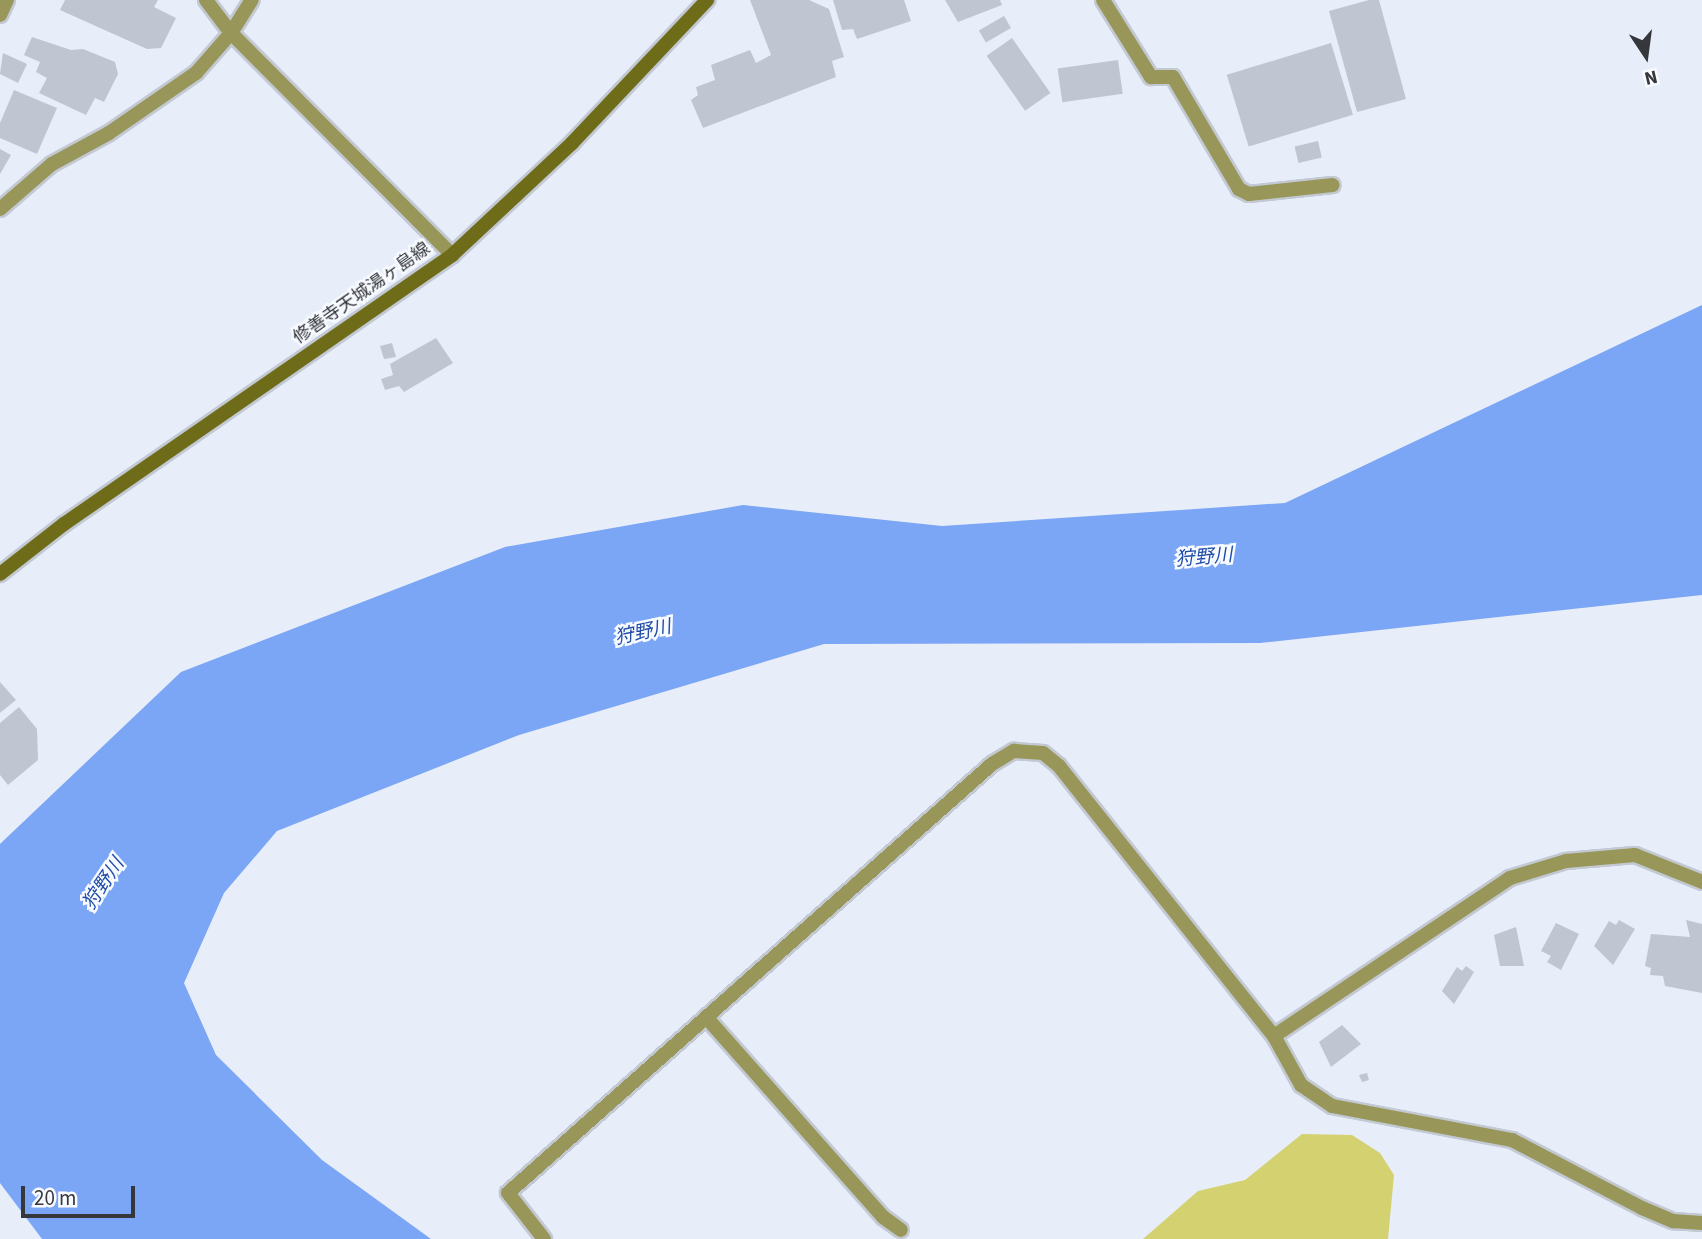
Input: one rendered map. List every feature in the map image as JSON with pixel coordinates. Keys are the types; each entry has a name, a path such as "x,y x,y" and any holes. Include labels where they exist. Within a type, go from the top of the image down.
{"main road":[{"name":"修善寺天城湯ヶ島線","path":"0,575 64,524 452,255 572,143 707,0"}],"street":[{"path":"0,15 7,0"},
{"path":"206,0 231,33 452,255"},
{"path":"0,209 52,164 169,94 196,73 231,33 252,0"},
{"path":"1103,0 1151,77 1173,76 1239,189 1249,194 1333,186"},
{"path":"544,1239 508,1193 992,764 1014,751 1043,753 1059,766 1274,1037 1301,1085 1332,1106 1512,1140 1650,1212 1673,1221 1702,1223"},
{"path":"1274,1037 1510,878 1566,861 1635,855 1702,882"},
{"path":"706,1017 883,1217 901,1230"}],"shaded area":[{"path":"1302,1134 1352,1135 1380,1153 1394,1175 1388,1239 1143,1239 1198,1191 1245,1180"}],"water":[{"name":"狩野川","path":"1702,305 1702,595 1260,643 824,644 519,735 277,831 224,893 184,983 216,1055 322,1160 431,1239 42,1239 0,1183 0,844 181,672 505,547 743,505 942,526 1285,503"}],"building":[{"path":"65,0 158,0 154,7 176,18 161,48 147,49 60,10"},
{"path":"750,0 809,0 829,9 844,57 832,61 836,77 703,128 691,100 698,95 696,87 715,80 711,65 750,50 756,63 771,55"},
{"path":"833,0 904,0 911,21 857,39 853,29 842,30"},
{"path":"945,0 1000,0 1002,5 958,22"},
{"path":"1369,0 1379,0 1406,99 1357,112 1329,11"},
{"path":"1004,16 1011,28 986,43 979,30"},
{"path":"32,37 71,50 83,49 115,62 118,74 104,102 95,98 86,115 39,93 47,78 36,72 40,62 24,55"},
{"path":"1012,38 1050,93 1025,111 987,56"},
{"path":"1331,43 1353,115 1249,147 1227,75"},
{"path":"3,53 27,64 18,83 0,74"},
{"path":"1118,60 1123,94 1062,102 1058,68"},
{"path":"14,90 57,108 37,154 0,138 0,123"},
{"path":"1318,141 1322,158 1298,163 1295,146"},
{"path":"0,149 11,155 0,174"},
{"path":"436,338 453,363 404,392 399,386 385,390 381,379 393,375 390,364"},
{"path":"392,343 396,357 384,359 380,346"},
{"path":"0,682 16,700 0,713"},
{"path":"19,707 37,729 38,760 8,785 0,775 0,723"},
{"path":"1619,920 1635,929 1613,965 1594,946 1609,921 1616,925"},
{"path":"1686,920 1702,924 1702,993 1665,986 1663,976 1650,975 1651,968 1645,966 1651,934 1690,937"},
{"path":"1556,923 1579,934 1561,970 1547,962 1551,956 1541,951"},
{"path":"1516,927 1524,966 1500,966 1494,935"},
{"path":"1466,966 1474,972 1454,1004 1442,991 1457,967 1462,971"},
{"path":"1342,1025 1361,1044 1331,1067 1319,1042"},
{"path":"1367,1073 1369,1080 1362,1082 1359,1075"}]}
